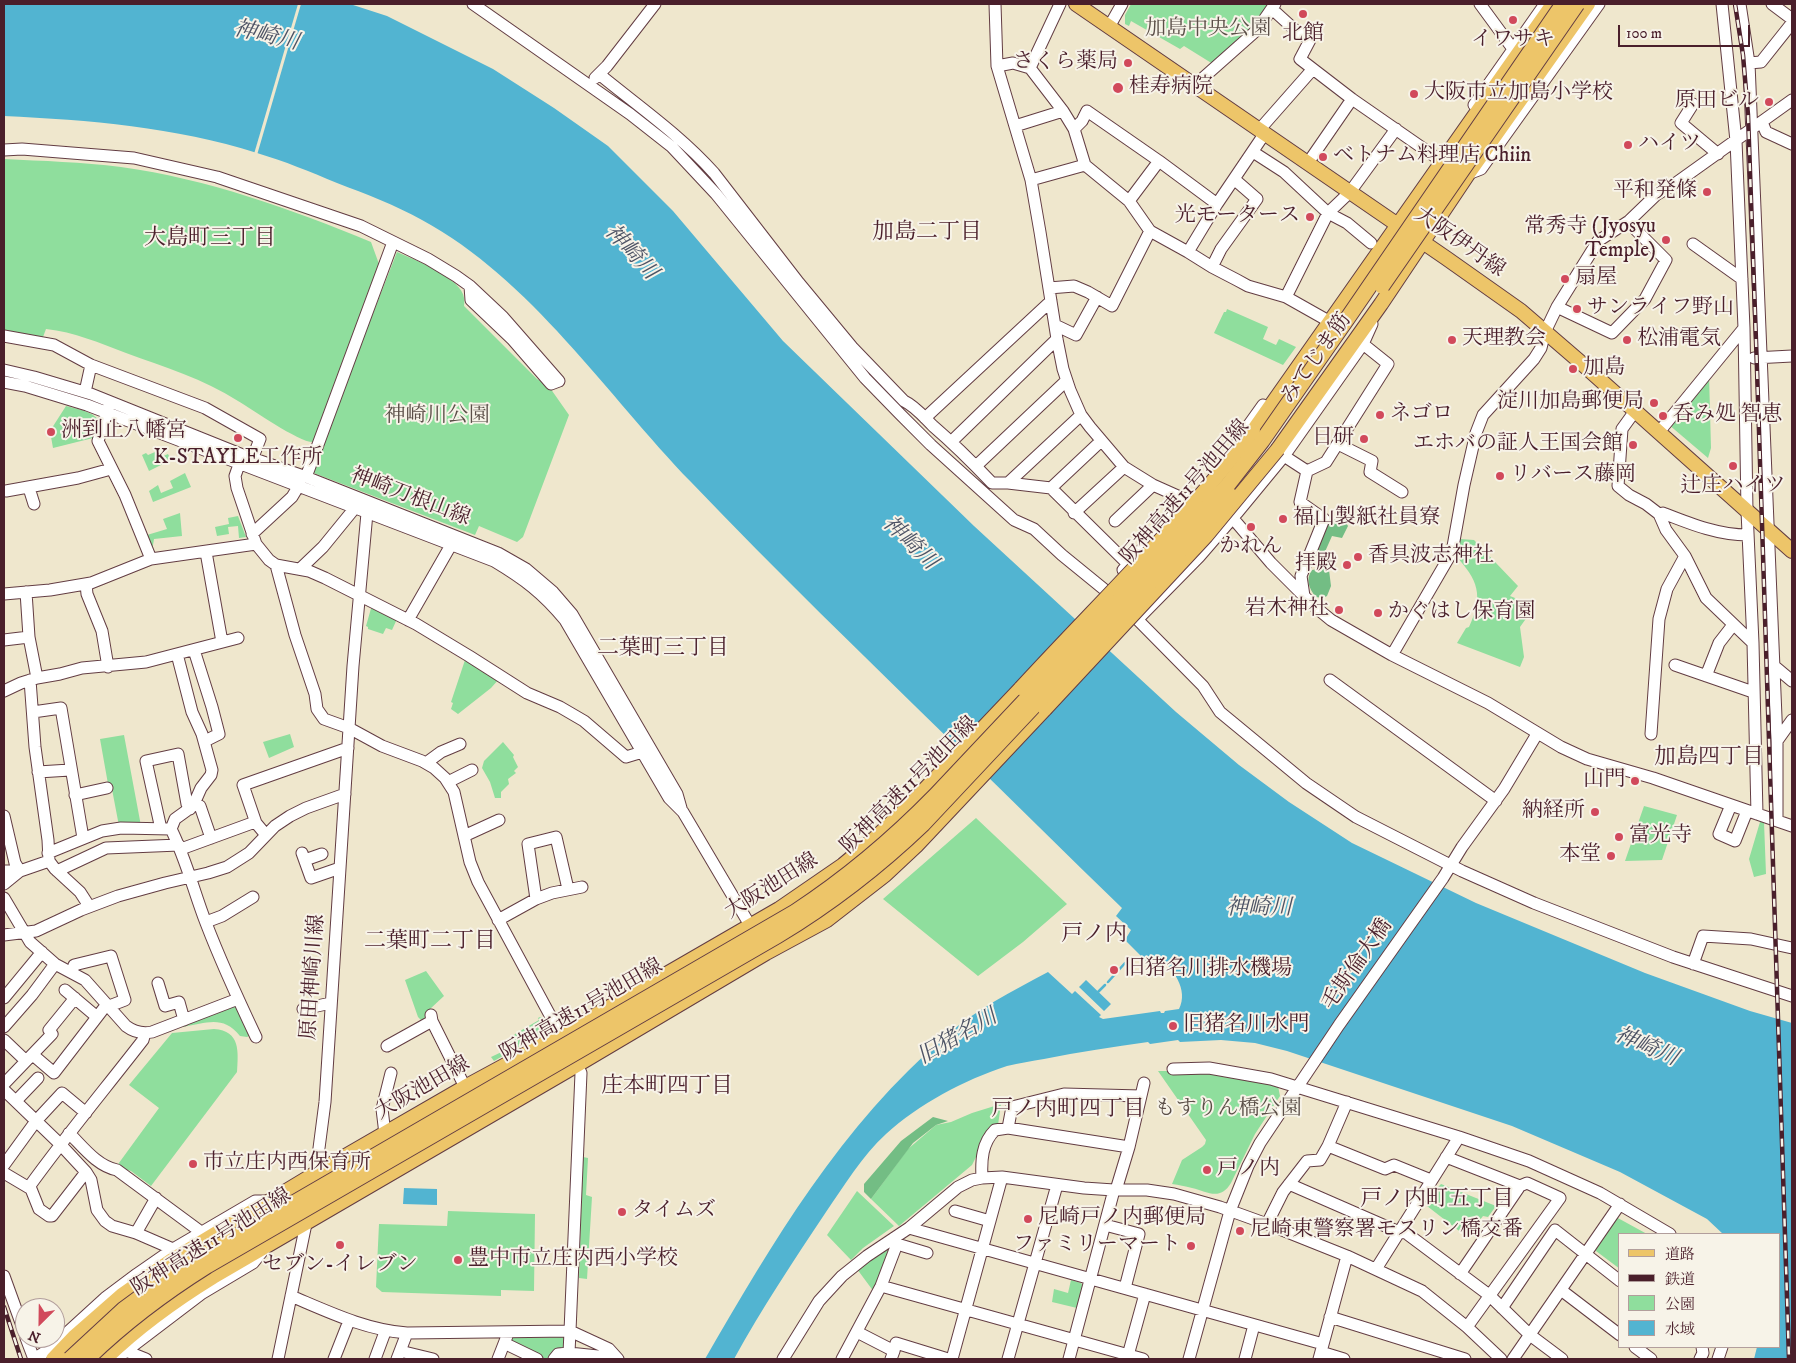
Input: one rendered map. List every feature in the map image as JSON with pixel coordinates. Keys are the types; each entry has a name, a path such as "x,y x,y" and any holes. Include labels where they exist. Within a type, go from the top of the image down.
{"highway":[{"name":"阪神高速11号池田線","path":"70,1359 124,1309 173,1273 795,912 844,879 890,840 936,795 1227,486 1262,440 1348,318 1563,4"},
{"name":"阪神高速11号池田線","path":"87,1359 130,1319 181,1283 802,921 852,887 898,848 964,781 1235,491 1269,448 1577,4"}],"main road":[{"name":"大阪伊丹線","path":"1076,4 1521,311 1792,551"},
{"name":"みてじま筋","path":"1021,688 1171,528 1234,456 1354,288 1518,48 1553,4"},
{"name":"みてじま筋","path":"766,953 827,920 885,875 949,812 1281,453 1468,174 1588,4"},
{"name":"大阪池田線","path":"53,1359 74,1337 122,1295 172,1260 316,1173 750,926 843,866 907,808 1021,688"},
{"path":"105,1359 145,1324 185,1294 766,953"}],"street":[{"path":"473,4 630,114 658,136 696,172 866,378 931,445 1014,520 1034,529 1062,555 1106,590 1138,619 1203,686 1220,712 1306,783 1356,817 1449,867 1534,903 1692,964 1792,996"},
{"path":"589,85 655,4"},
{"path":"995,4 997,66 1030,180 1056,339 1066,381 1081,414 1101,442 1124,467 1153,485 1186,501 1232,519 1304,596 1331,620 1392,655 1488,703 1561,747 1587,758 1653,778 1792,826"},
{"path":"1030,68 1060,4"},
{"path":"1109,27 1122,4"},
{"path":"1480,4 1518,48 1545,4"},
{"path":"1468,174 1481,169 1599,4"},
{"path":"1722,4 1736,141 1744,328 1747,511 1753,643 1754,749 1752,813 1735,841 1719,834 1731,805"},
{"path":"1740,4 1749,63 1777,740 1777,820"},
{"path":"1772,4 1792,19"},
{"path":"1195,85 1257,30 1273,6 1294,29 1310,40 1300,59 1312,70 1396,129 1438,163"},
{"path":"1749,63 1761,62 1792,23"},
{"path":"997,66 1013,63 1030,68 1063,111 1074,129 1085,165 1129,201 1150,231 1248,286 1286,297 1325,319"},
{"path":"1188,252 1217,204 1253,152 1263,132 1312,70"},
{"path":"599,74 637,103 700,157 852,347 904,401 909,403 951,442 992,483 1008,482 1051,488 1074,513 1128,564"},
{"path":"1312,157 1352,99"},
{"path":"1392,655 1452,552 1468,469 1482,415 1534,359 1541,348 1545,332 1557,307 1598,241 1630,221 1656,195 1718,154 1792,100"},
{"path":"1693,104 1681,123 1718,154"},
{"path":"1015,126 1063,111"},
{"path":"1074,129 1082,121 1087,111 1159,160 1217,204"},
{"path":"1762,122 1766,132 1792,144"},
{"path":"1286,297 1328,213 1350,192 1396,129"},
{"path":"4,150 22,149 134,158 217,177 361,226 428,259 470,286 504,317 559,381"},
{"path":"1253,152 1284,172 1328,213 1347,223 1371,243"},
{"path":"1129,201 1159,160"},
{"path":"1030,180 1085,165"},
{"path":"1212,267 1221,249 1257,199 1234,179"},
{"path":"1557,307 1612,333 1645,298 1666,260 1632,226 1630,221"},
{"path":"1049,288 1074,286 1112,306 1150,231"},
{"path":"306,477 393,242"},
{"path":"1693,244 1742,279"},
{"path":"1106,590 1212,474 1325,319 1354,288"},
{"path":"1055,325 1076,335 1097,297"},
{"path":"925,418 1051,300"},
{"path":"1138,619 1232,519 1363,344 1381,304"},
{"path":"1659,432 1744,328"},
{"path":"4,336 54,345 91,365 205,408 260,439 235,476 236,488 254,539 269,560 276,565 325,578 408,620 470,656 527,693 560,707 584,721 626,757 647,751"},
{"path":"951,442 1056,339"},
{"path":"1307,471 1326,462 1371,388 1388,364 1363,344"},
{"path":"1744,359 1792,356"},
{"path":"85,392 91,365"},
{"name":"神崎刀根山線","path":"4,370 85,392 108,408"},
{"path":"976,466 1066,381"},
{"name":"神崎刀根山線","path":"4,382 25,386 81,403 108,408 245,459 306,477 498,553 526,569 553,592 572,614 647,751 669,798 682,812 766,953"},
{"path":"108,408 98,441 125,495 152,559"},
{"path":"1635,411 1622,430 1618,486 1659,514 1666,530 1685,556 1706,598 1753,643"},
{"path":"1008,482 1081,414"},
{"path":"1051,488 1101,442"},
{"path":"1338,444 1372,461 1370,472 1402,492"},
{"path":"1281,453 1307,471"},
{"name":"神崎刀根山線","path":"245,459 298,487 494,562 522,577 547,598 565,620 647,751"},
{"path":"1074,513 1124,467"},
{"path":"6,492 78,478 111,468"},
{"path":"1304,596 1301,576 1324,519 1300,502 1307,471"},
{"path":"1115,521 1153,485"},
{"path":"4,594 50,590 86,584 152,559 206,552 254,539 292,498 298,487"},
{"path":"30,488 34,504"},
{"path":"300,570 323,547 354,508"},
{"path":"1659,514 1663,513 1694,525 1726,534 1748,535"},
{"name":"原田神崎川線","path":"278,1359 316,1173 324,1102 349,728 367,514"},
{"path":"408,620 451,545"},
{"path":"206,552 222,642"},
{"path":"1651,734 1659,619 1667,588 1685,556"},
{"path":"276,565 317,709 324,719 349,728 378,745 426,763 438,771 448,782 454,792 470,862 478,882 581,1073 569,1353"},
{"path":"86,584 87,594 102,631 108,667"},
{"path":"26,592 34,679 32,712 48,857 57,871 80,892 89,906"},
{"path":"1706,676 1720,643 1734,625"},
{"path":"4,640 30,637"},
{"path":"4,691 34,679 82,668 146,662 238,638"},
{"path":"194,650 219,734 205,741"},
{"path":"4,884 20,871 83,838 120,828 166,829 175,819 195,807 212,773 211,761 205,741 192,712 177,654"},
{"path":"1675,664 1753,692"},
{"path":"1774,665 1792,681"},
{"path":"1330,680 1496,801"},
{"path":"32,712 61,708 83,838"},
{"path":"1777,740 1792,720"},
{"name":"毛斯倫大橋","path":"1189,1359 1230,1211 1260,1142 1496,801 1537,734"},
{"path":"426,763 441,752 460,744"},
{"path":"266,835 255,822 243,785 348,748"},
{"path":"211,838 195,807 187,804 178,754 146,761 166,829 180,847 206,922 238,999 256,1036"},
{"path":"38,772 70,770"},
{"path":"448,782 472,770"},
{"path":"75,795 107,788"},
{"path":"4,938 44,928 89,906 140,890 227,867 249,853 280,822 295,813 345,794"},
{"path":"4,816 15,863 20,871"},
{"path":"464,836 499,820"},
{"path":"57,871 106,848 180,847 255,822"},
{"path":"536,899 528,844 556,837 568,890"},
{"path":"322,854 304,856 310,878 340,868"},
{"path":"4,871 20,871"},
{"path":"498,920 536,899 552,893 582,887"},
{"path":"206,922 222,916 254,897"},
{"path":"4,898 30,942 55,964 85,980 126,1026 137,1032 155,1031 238,999"},
{"path":"1692,964 1703,936 1751,939 1792,948"},
{"path":"4,998 42,952"},
{"path":"4,1040 54,1073 104,1008 125,1000 111,956 74,965 72,973"},
{"path":"4,1026 32,995 55,964"},
{"path":"158,982 165,1006 179,1002 184,1020"},
{"path":"65,990 97,1017"},
{"path":"4,1084 52,1034 49,1030 75,998"},
{"path":"303,1009 331,1003"},
{"path":"387,1046 432,1018 465,1087"},
{"path":"29,1187 60,1144 143,1040 145,1033"},
{"path":"1173,1069 1209,1068 1271,1079 1459,1137 1529,1161 1600,1193 1668,1233"},
{"path":"385,1134 382,1109 391,1074"},
{"path":"16,1101 38,1078"},
{"path":"1069,1359 1105,1225 1129,1147 1144,1084"},
{"path":"4,1090 60,1144 88,1176 95,1206 102,1218 112,1226 136,1233 173,1249"},
{"path":"4,1165 36,1121 62,1092 86,1113"},
{"path":"1008,1128 1012,1107 1064,1094 1141,1096"},
{"path":"1267,1224 1288,1184 1306,1162 1320,1160 1347,1102"},
{"path":"982,1178 982,1156 988,1137 995,1130 1008,1128 1129,1147"},
{"path":"69,1133 94,1158 108,1168 116,1170 201,1232"},
{"path":"1376,1269 1459,1137"},
{"path":"1328,1146 1385,1169 1394,1165 1431,1180"},
{"path":"1446,1157 1520,1186"},
{"path":"4,1173 33,1190 39,1209 52,1216 88,1176 116,1170"},
{"path":"952,1359 1002,1177"},
{"path":"783,1359 819,1301 842,1276 867,1256 895,1241 958,1187 972,1180 1002,1177 1115,1190 1147,1190 1174,1194 1267,1224 1347,1256 1422,1292 1502,1359"},
{"path":"1460,1274 1520,1186 1528,1183 1560,1198 1466,1327"},
{"path":"1008,1359 1057,1184"},
{"path":"1288,1184 1398,1232 1406,1233 1489,1295 1530,1335 1562,1359"},
{"path":"136,1233 156,1198"},
{"path":"34,1359 48,1350 105,1298 173,1249 256,1201 270,1201"},
{"path":"1513,1359 1620,1204"},
{"path":"955,1211 990,1221"},
{"path":"1105,1225 1139,1234 1124,1288"},
{"path":"909,1228 1254,1325 1321,1352 1344,1359"},
{"path":"1502,1308 1555,1230 1618,1279"},
{"path":"895,1241 927,1253"},
{"path":"842,1359 881,1286 895,1241"},
{"path":"117,1359 201,1294 253,1263 268,1245"},
{"path":"1321,1352 1347,1256"},
{"path":"4,1276 15,1306"},
{"path":"881,1286 1128,1357 1143,1359"},
{"path":"1561,1290 1618,1333"},
{"path":"1128,1357 1145,1294"},
{"path":"291,1296 350,1321 385,1332 507,1338 570,1330 609,1349 617,1358"},
{"path":"1330,1317 1465,1359"},
{"path":"334,1359 350,1321"},
{"path":"1245,1359 1254,1325"},
{"path":"375,1359 385,1332"},
{"path":"856,1332 893,1355 896,1343 948,1359"},
{"path":"407,1333 399,1355 433,1359"},
{"path":"507,1338 534,1358"},
{"path":"498,1359 507,1338"},
{"path":"1636,1348 1651,1359"},
{"path":"126,1351 146,1359"},
{"path":"554,1359 558,1354 569,1353 617,1358"}],"green space":[{"name":"加島中央公園","path":"1131,4 1268,4 1250,29 1213,64 1184,46 1180,49 1131,21 1129,26 1125,24 1125,15"},
{"path":"4,159 106,165 186,179 280,207 371,242 379,264 314,442 299,438 288,432 212,386 97,342 77,335 46,329 43,337 4,332"},
{"name":"神崎川公園","path":"397,252 425,264 455,283 461,291 464,306 537,379 548,385 569,415 523,537 517,542 479,526 475,535 311,472"},
{"path":"1227,309 1268,327 1263,339 1276,345 1279,339 1296,347 1283,365 1214,333"},
{"path":"1709,374 1711,448 1708,458 1668,424"},
{"path":"66,406 89,413 99,421 93,438 53,448 50,431"},
{"path":"155,452 159,458 168,454 171,460 149,471 142,455"},
{"path":"185,473 191,487 153,502 149,491 158,485 161,493 173,488 170,481"},
{"path":"180,513 182,536 154,539 152,551 147,535 167,529 163,519"},
{"path":"238,516 246,537 239,538 238,526 228,527 229,534 217,536 215,527 229,524 228,518"},
{"path":"1331,518 1346,523 1348,526 1342,538 1332,536 1324,554 1317,552 1317,550"},
{"path":"1460,539 1474,540 1518,586 1510,596 1535,606 1520,627 1524,657 1520,667 1457,643 1466,628 1469,627 1474,616 1477,597 1476,588 1469,572 1455,555"},
{"path":"1324,568 1329,570 1331,586 1327,596 1323,598 1316,597 1311,591 1308,580 1312,570"},
{"path":"372,605 397,619 392,630 386,628 383,634 368,629 366,626"},
{"path":"466,657 499,679 491,688 458,714 451,709 453,703 451,702"},
{"path":"290,734 294,747 269,758 263,742"},
{"path":"124,735 141,826 119,826 111,784 108,784 100,739"},
{"path":"503,742 514,755 513,757 518,767 514,771 516,773 508,779 509,784 501,792 501,798 495,798 490,782 482,768 484,761"},
{"path":"1644,806 1677,815 1662,860 1625,861"},
{"path":"976,818 1067,904 1023,942 978,976 883,899"},
{"path":"1760,822 1764,822 1766,874 1754,877 1749,859"},
{"path":"426,971 444,996 430,1009 432,1011 424,1023 418,1017 405,980"},
{"path":"234,1005 238,1007 251,1035 247,1037 240,1036 234,1029 221,1023 214,1022 183,1027 182,1024"},
{"path":"546,1017 552,1028 494,1061 491,1057 510,1048 510,1042 515,1034 539,1020 538,1018"},
{"path":"214,1029 223,1031 233,1038 238,1057 237,1072 151,1186 131,1171 116,1167 159,1108 129,1085 172,1033"},
{"name":"もすりん橋公園","path":"1158,1071 1189,1071 1219,1074 1278,1086 1280,1096 1255,1134 1231,1183 1223,1192 1213,1194 1172,1184 1182,1160 1202,1147 1206,1140"},
{"path":"1001,1104 998,1125 988,1133 972,1165 899,1226 871,1199 908,1149 936,1125 951,1122"},
{"path":"933,1117 948,1121 936,1125 913,1143 871,1199 864,1192 864,1184 901,1141"},
{"path":"583,1157 588,1158 586,1195 592,1197 587,1279 579,1278"},
{"path":"1441,1184 1496,1206 1488,1217 1483,1216 1467,1237 1427,1206 1429,1197"},
{"path":"857,1191 894,1226 863,1248 851,1260 827,1235"},
{"path":"448,1211 535,1214 534,1291 501,1290 501,1296 382,1292 376,1287 379,1224 447,1226"},
{"path":"1616,1217 1645,1233 1618,1233 1618,1268 1596,1251 1595,1248"},
{"path":"890,1246 874,1292 857,1269"},
{"path":"1071,1280 1081,1283 1083,1286 1077,1308 1052,1302 1054,1289 1068,1293"},
{"path":"564,1337 566,1339 566,1348 551,1359 544,1359 510,1342 511,1338"}],"water":[{"name":"神崎川","path":"4,4 350,4 387,16 493,69 554,108 608,146 673,211 783,341 974,526 1176,712 1239,765 1289,802 1352,843 1476,903 1645,973 1750,1011 1792,1023 1792,1359 1754,1359 1757,1348 1781,1348 1781,1233 1722,1233 1707,1219 1620,1172 1512,1126 1287,1051 1255,1043 1221,1040 1180,1042 1178,1040 1150,1044 1148,1042 1007,1066 975,1078 927,1103 899,1123 869,1152 826,1212 779,1284 734,1359 705,1359 783,1229 842,1146 874,1107 909,1070 958,1026 995,1001 1048,972 1072,994 1075,991 1103,1019 1160,1011 1164,1013 1165,1011 1179,1009 1182,1002 1182,994 1178,980 1158,956 1147,962 1125,940 1131,930 1116,916 1122,908 756,549 691,482 566,340 533,306 498,273 461,245 422,220 391,205 297,167 226,144 132,126 4,116"},
{"path":"1086,980 1111,1004 1104,1011 1079,987"},
{"path":"404,1188 437,1189 437,1205 403,1204"}],"pier":[{"path":"298,4 301,4 257,155 254,154"}],"waterway":[{"path":"1108,982 1125,963"},
{"path":"1097,993 1105,985"}],"railway":[{"path":"1735,4 1743,55 1748,115 1789,1359"},
{"path":"4,1307 21,1359"}],"place":[{"name":"北館","path":"1303,14"},
{"name":"イワサキ","path":"1513,20"},
{"name":"さくら薬局","path":"1128,63"},
{"name":"桂寿病院","path":"1118,88"},
{"name":"大阪市立加島小学校","path":"1414,94"},
{"name":"原田ビル","path":"1769,102"},
{"name":"ハイツ","path":"1628,145"},
{"name":"ベトナム料理店 Chiin","path":"1323,157"},
{"name":"平和発條","path":"1707,192"},
{"name":"光モータース","path":"1310,217"},
{"name":"常秀寺 (Jyosyu Temple)","path":"1666,240"},
{"name":"扇屋","path":"1565,279"},
{"name":"サンライフ野山","path":"1577,309"},
{"name":"天理教会","path":"1452,340"},
{"name":"松浦電気","path":"1627,340"},
{"name":"加島","path":"1573,369"},
{"name":"淀川加島郵便局","path":"1654,403"},
{"name":"ネゴロ","path":"1380,415"},
{"name":"呑み処 智恵","path":"1663,416"},
{"name":"洲到止八幡宮","path":"51,432"},
{"name":"K-STAYLE工作所","path":"238,438"},
{"name":"日研","path":"1364,439"},
{"name":"エホバの証人王国会館","path":"1633,445"},
{"name":"辻庄ハイツ","path":"1733,466"},
{"name":"リバース藤岡","path":"1500,476"},
{"name":"福山製紙社員寮","path":"1283,519"},
{"name":"かれん","path":"1251,527"},
{"name":"香具波志神社","path":"1358,557"},
{"name":"拝殿","path":"1347,565"},
{"name":"岩木神社","path":"1339,610"},
{"name":"かぐはし保育園","path":"1378,613"},
{"name":"山門","path":"1635,781"},
{"name":"納経所","path":"1595,812"},
{"name":"富光寺","path":"1619,837"},
{"name":"本堂","path":"1611,856"},
{"name":"旧猪名川排水機場","path":"1114,970"},
{"name":"旧猪名川水門","path":"1173,1026"},
{"name":"市立庄内西保育所","path":"193,1164"},
{"name":"戸ノ内","path":"1207,1170"},
{"name":"タイムズ","path":"622,1212"},
{"name":"尼崎戸ノ内郵便局","path":"1028,1219"},
{"name":"尼崎東警察署モスリン橋交番","path":"1240,1231"},
{"name":"セブン-イレブン","path":"340,1245"},
{"name":"ファミリーマート","path":"1191,1246"},
{"name":"豊中市立庄内西小学校","path":"458,1260"}],"district":[{"name":"加島二丁目","path":"927,233"},
{"name":"大島町三丁目","path":"210,239"},
{"name":"二葉町三丁目","path":"663,649"},
{"name":"加島四丁目","path":"1709,758"},
{"name":"戸ノ内","path":"1094,935"},
{"name":"二葉町二丁目","path":"430,942"},
{"name":"庄本町四丁目","path":"667,1087"},
{"name":"戸ノ内町四丁目","path":"1068,1110"},
{"name":"戸ノ内町五丁目","path":"1437,1200"}],"water label":[{"name":"旧猪名川","path":"958,1038"}]}
